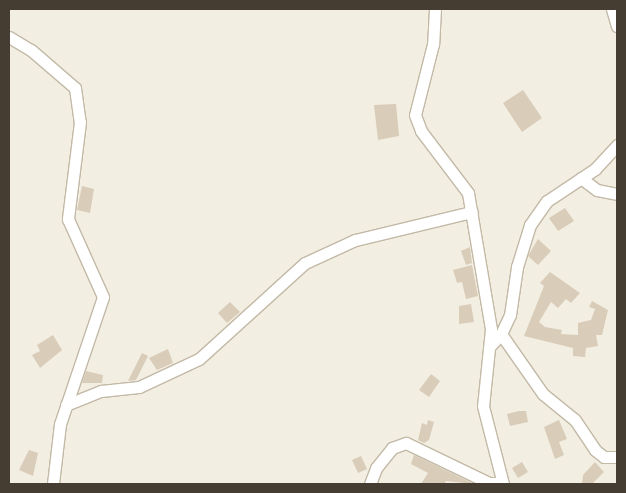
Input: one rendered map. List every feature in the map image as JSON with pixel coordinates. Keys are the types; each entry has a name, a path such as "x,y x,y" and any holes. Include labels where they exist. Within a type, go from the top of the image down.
{"street":[{"path":"370,484 392,448 406,443 489,484 503,484 483,406 491,329 468,193 422,132 415,115 433,44 435,9"},
{"path":"612,9 617,26"},
{"path":"9,37 65,77 76,88 80,105 68,219 103,297 60,424 53,484"},
{"path":"490,346 501,334 510,315 517,267 530,225 547,201 581,178 617,145"},
{"path":"581,178 597,190 617,194"},
{"path":"66,405 102,391 147,384 199,360 305,264 355,240 472,212"},
{"path":"501,334 543,394 575,420 595,450 604,457 617,457"}],"building":[{"path":"523,90 542,118 522,132 503,103"},
{"path":"396,104 399,136 378,140 374,105"},
{"path":"82,186 94,189 90,213 77,210"},
{"path":"565,208 574,221 558,231 549,218"},
{"path":"538,239 551,251 538,265 528,256"},
{"path":"470,247 472,263 466,265 461,251"},
{"path":"472,265 478,296 466,299 462,282 457,283 453,270"},
{"path":"550,272 580,293 571,303 566,299 558,308 551,302 539,322 545,327 562,330 561,334 578,335 578,323 591,320 595,309 589,307 592,301 608,310 602,335 596,335 598,346 586,348 585,357 573,356 573,348 524,336 544,286 540,283"},
{"path":"230,302 240,312 227,323 218,313"},
{"path":"471,304 474,322 459,324 459,306"},
{"path":"53,335 62,350 40,368 32,355 40,351 37,345"},
{"path":"168,349 173,363 157,370 149,358"},
{"path":"142,353 148,356 136,380 128,381"},
{"path":"86,371 103,375 102,383 82,383"},
{"path":"431,374 440,381 429,397 419,390"},
{"path":"526,411 528,422 510,426 507,414"},
{"path":"428,420 434,422 429,440 424,443 418,440 422,423 427,425"},
{"path":"559,420 567,439 559,442 564,455 555,459 544,427"},
{"path":"29,450 38,453 33,476 19,470"},
{"path":"414,455 474,484 446,481 444,484 421,484 428,473 411,464"},
{"path":"361,456 367,469 358,473 352,460"},
{"path":"522,462 528,472 518,478 512,468"},
{"path":"595,462 604,472 592,484 582,484 583,475"}]}
